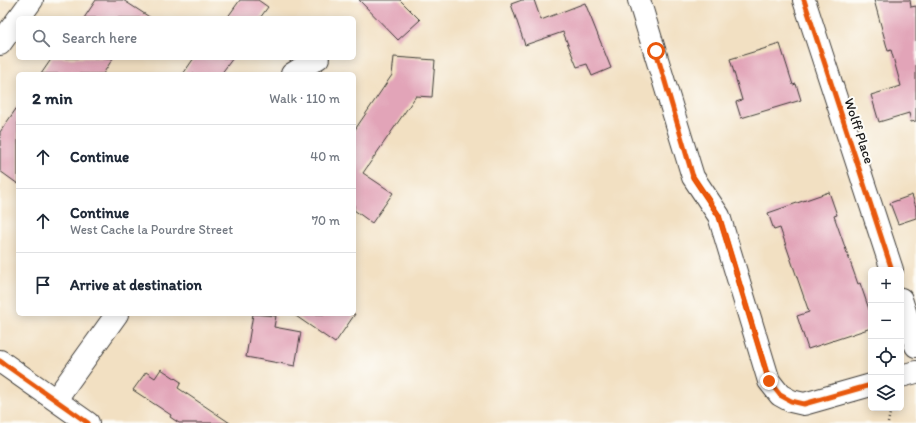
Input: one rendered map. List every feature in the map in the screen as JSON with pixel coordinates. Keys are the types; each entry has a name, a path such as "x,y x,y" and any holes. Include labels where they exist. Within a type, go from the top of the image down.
{"street":[{"path":"20,16 32,0"},
{"path":"639,0 693,177 719,216 769,381 780,395 791,401 804,404 868,386"},
{"name":"Wolff Place","path":"804,0 891,267"},
{"path":"0,44 16,21"},
{"path":"295,72 315,60"},
{"path":"902,303 916,346"},
{"path":"56,399 116,316"},
{"path":"0,361 88,423"}],"path":[{"path":"888,423 890,411"}],"building":[{"path":"96,0 123,0 148,16 85,16"},
{"path":"240,0 258,0 268,7 261,16 228,16"},
{"path":"359,0 400,0 420,20 398,40"},
{"path":"522,0 534,0 541,20 585,3 611,68 592,76 587,64 577,67 563,32 525,45 511,4"},
{"path":"874,0 910,0 911,7 916,6 916,121 911,122 909,113 879,122 871,95 901,86 891,50 888,51"},
{"path":"780,44 793,85 796,84 801,100 741,118 736,102 742,100 730,59"},
{"path":"394,57 435,60 432,97 416,96 363,173 393,193 372,223 356,211 356,128 392,75"},
{"path":"51,60 112,60 104,72 42,72"},
{"path":"193,60 232,60 222,72 184,72"},
{"path":"16,109 16,183 0,171 0,132"},
{"path":"829,192 837,215 834,216 858,284 860,283 868,306 868,329 808,349 797,316 809,312 780,228 774,230 768,213"},
{"path":"912,195 916,207 916,218 898,224 890,203"},
{"path":"253,316 276,316 274,327 301,332 295,366 246,357"},
{"path":"296,316 354,316 335,343"},
{"path":"161,369 181,382 178,388 230,423 179,423 170,417 171,415 133,390 146,372 155,378"}],"cycle path":[{"path":"804,0 891,267"},
{"path":"693,177 719,216 769,381 780,395 791,401 804,404 868,386"},
{"path":"0,361 88,423"}],"route":[{"path":"656,51 693,177 719,216 769,381"}]}
